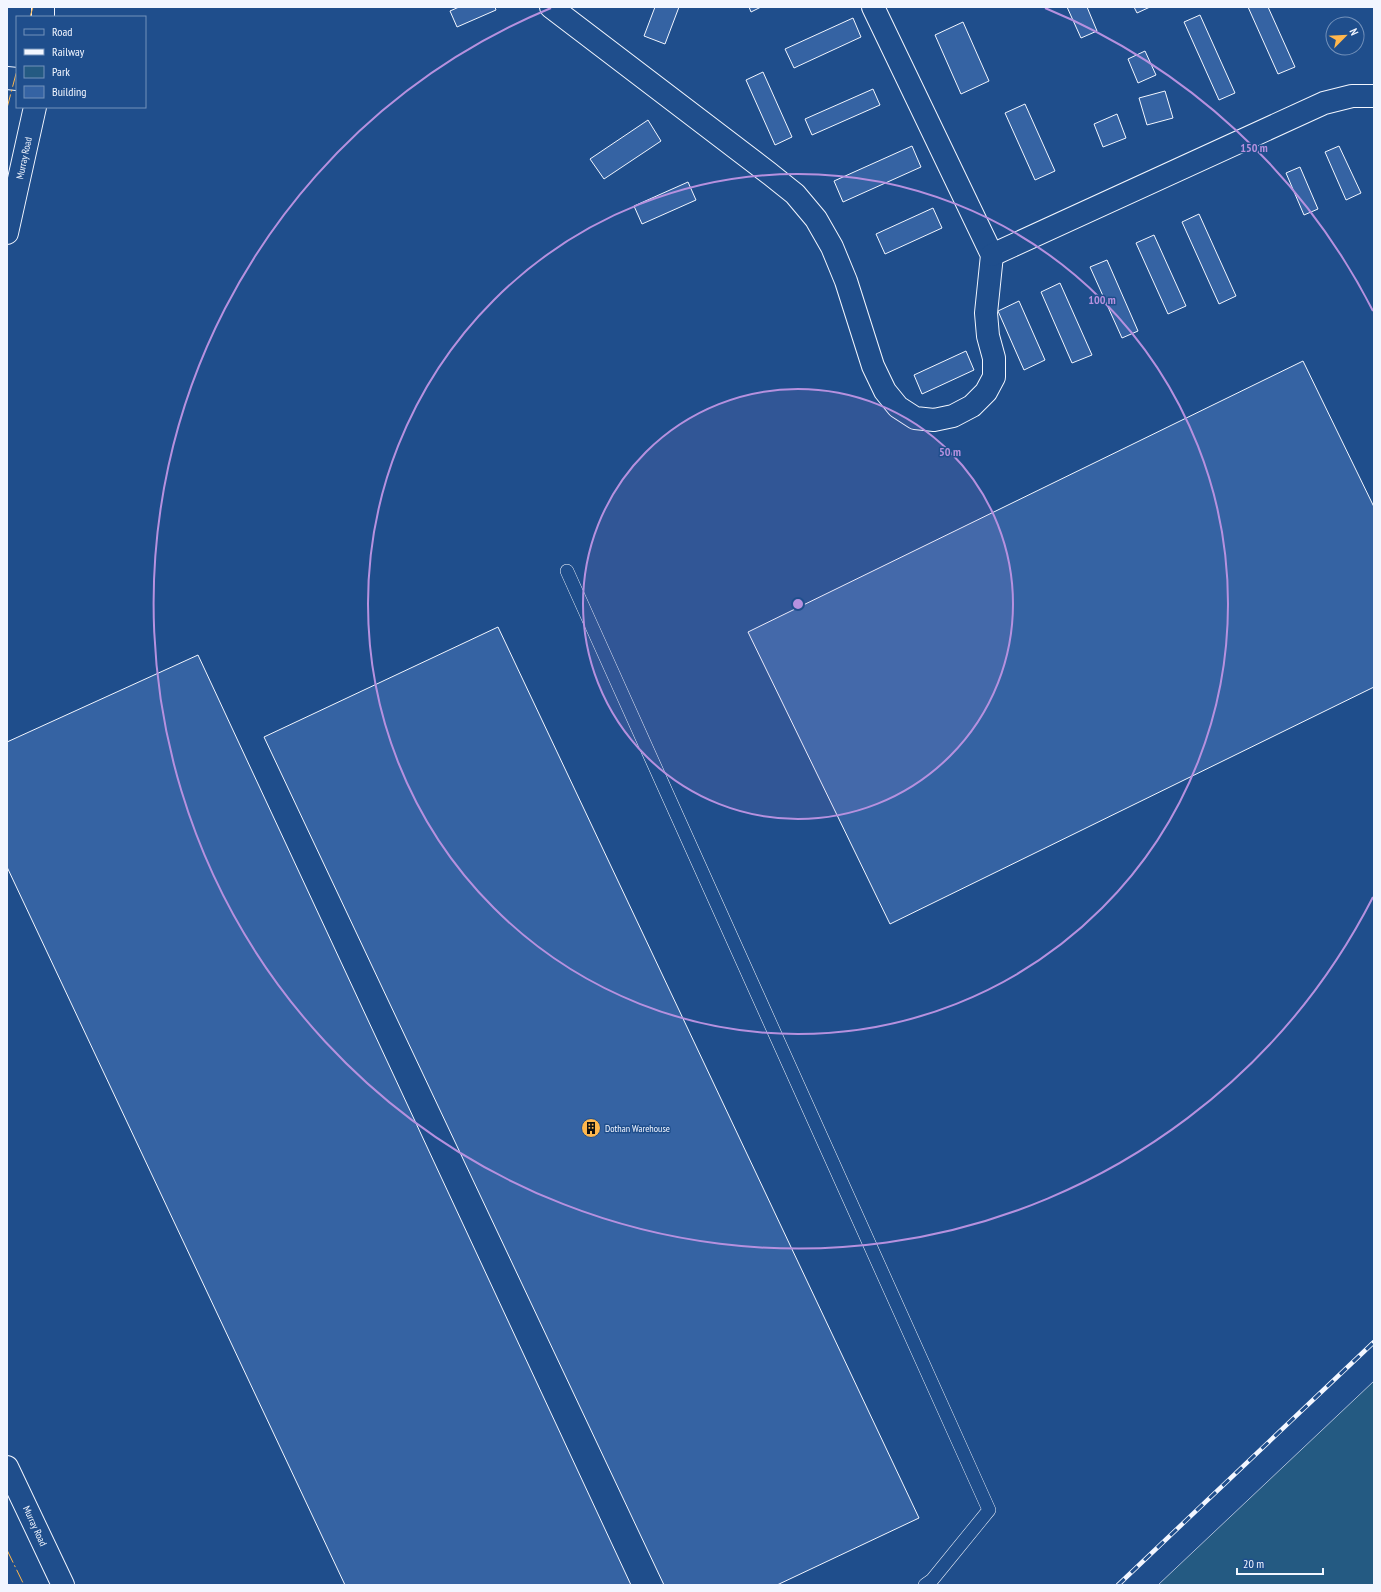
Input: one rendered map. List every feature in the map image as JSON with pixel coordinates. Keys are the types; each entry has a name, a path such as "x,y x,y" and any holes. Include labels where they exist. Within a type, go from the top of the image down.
{"street":[{"path":"550,7 795,194 816,219 832,247 846,281 873,366 885,391 898,407 915,418 934,420 953,416 972,406 986,392 994,377 994,358 988,336 986,313 992,255 873,7"},
{"path":"992,255 1324,103 1352,96 1374,96"},
{"name":"Murray Road","path":"7,233 35,108"},
{"name":"Murray Road","path":"7,1467 63,1585"}],"lane":[{"path":"567,572 989,1510 932,1580 925,1585"}],"green space":[{"path":"1374,1381 1374,1585 1158,1585"}],"building":[{"path":"459,7 495,7 496,10 457,27 450,11"},
{"path":"655,7 679,7 665,44 644,36"},
{"path":"749,7 761,7 751,12"},
{"path":"1067,7 1087,7 1097,31 1081,38"},
{"path":"1134,7 1150,7 1137,13"},
{"path":"1248,7 1268,7 1295,67 1278,74"},
{"path":"1200,15 1235,93 1219,100 1184,22"},
{"path":"853,18 861,37 794,68 785,49"},
{"path":"963,22 989,81 961,94 935,35"},
{"path":"1145,51 1156,75 1138,83 1128,59"},
{"path":"763,72 792,137 775,145 746,80"},
{"path":"873,89 880,105 812,135 805,119"},
{"path":"1165,91 1173,118 1147,125 1139,98"},
{"path":"1025,104 1055,171 1035,180 1005,113"},
{"path":"1117,114 1126,138 1103,147 1094,124"},
{"path":"648,120 661,141 604,179 590,159"},
{"path":"912,146 921,167 843,202 834,181"},
{"path":"1339,146 1361,193 1346,200 1325,152"},
{"path":"1300,167 1318,209 1304,215 1286,173"},
{"path":"688,182 696,200 642,224 634,206"},
{"path":"933,208 942,228 885,254 876,234"},
{"path":"1199,214 1236,296 1219,304 1182,222"},
{"path":"1154,235 1186,306 1168,314 1136,243"},
{"path":"1107,260 1138,331 1122,338 1090,267"},
{"path":"1060,283 1092,355 1072,363 1041,292"},
{"path":"1019,301 1045,360 1024,370 998,311"},
{"path":"966,351 974,370 922,394 914,375"},
{"path":"1303,361 1374,507 1374,687 890,924 748,632"},
{"name":"Dothan Warehouse","path":"498,627 919,1518 777,1585 664,1585 264,737"},
{"path":"198,655 631,1585 345,1585 7,867 7,742"}],"railway":[{"path":"1118,1585 1374,1342"}],"power":[{"path":"30,16 33,7"},
{"path":"7,108 16,74"},
{"path":"7,1550 24,1585"}],"place":[{"name":"Dothan Warehouse","path":"591,1128"}]}
